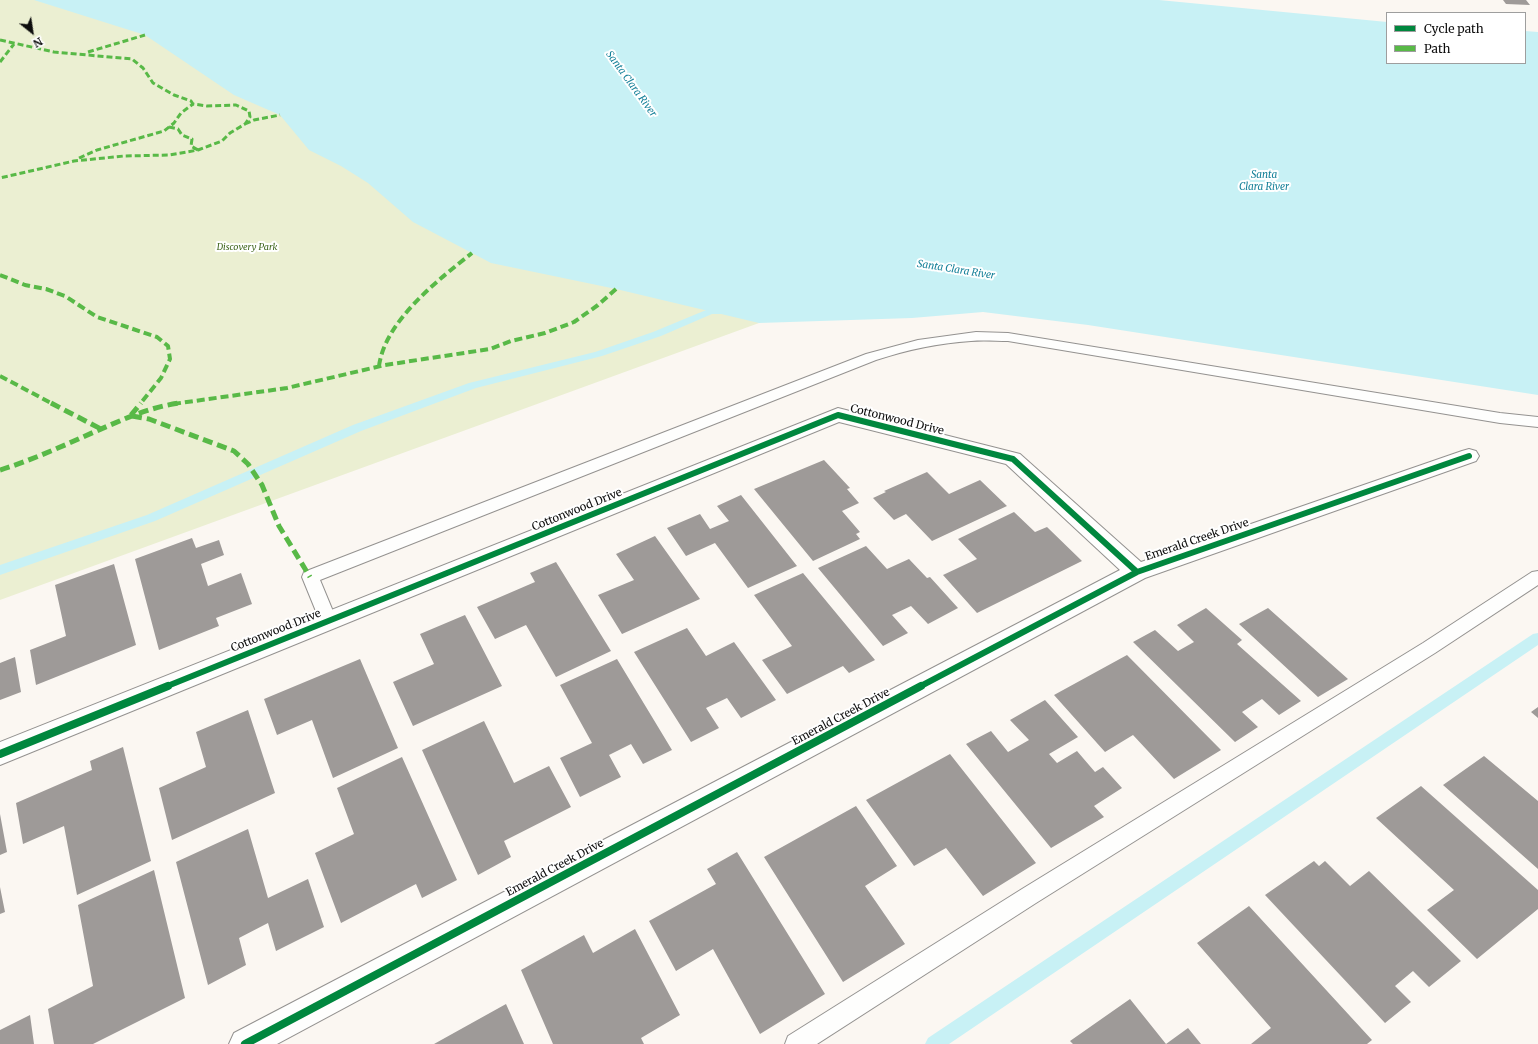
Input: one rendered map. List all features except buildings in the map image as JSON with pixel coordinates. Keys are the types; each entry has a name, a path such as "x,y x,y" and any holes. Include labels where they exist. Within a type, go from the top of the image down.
{"street":[{"name":"Cottonwood Drive","path":"0,754 838,415 1013,459 1137,572"},
{"name":"Emerald Creek Drive","path":"245,1044 1137,572 1469,456"}],"lane":[{"path":"328,621 310,577 872,357 902,347 934,341 966,337 1008,337 1500,418 1538,422"},
{"path":"796,1044 1022,900 1429,648 1538,577"}],"green space":[{"name":"Discovery Park","path":"0,0 1042,0 1285,133 0,600"}],"water":[{"name":"Santa Clara River","path":"34,0 1159,0 1386,22 1386,64 1526,64 1526,31 1538,32 1538,395 1088,325 983,312 912,318 759,323 616,289 491,263 413,222 368,183 341,166 309,150 280,115 234,95 145,35"}],"waterway":[{"path":"0,570 151,518 357,428 473,385 598,354 657,334 711,311 726,311"},
{"path":"934,1044 1538,638"}],"marked path":[{"path":"88,52 145,35"},
{"path":"0,40 54,52 132,59 143,68 153,83 174,95 200,106 236,105 243,107 249,111 250,117 245,124 230,133 222,141 198,150 169,155 124,156 74,161 0,178"},
{"path":"0,62 14,44"},
{"path":"79,158 97,150 164,131 174,123 181,113 193,104"},
{"path":"245,124 254,120 280,115"},
{"path":"169,127 178,129 182,135 192,139 191,146 198,150"},
{"path":"379,366 385,342 394,328 414,305 450,271 472,253"},
{"path":"0,275 25,285 46,289 65,296 97,317 157,337 168,346 170,359 161,378 131,415"},
{"path":"0,470 28,461 130,416 163,405 287,388 385,365 490,349 511,341 545,333 574,322 598,305 616,289"},
{"path":"0,376 101,429"},
{"path":"132,416 149,419 234,451 248,464 262,485 279,526 310,577"}],"cycle path":[{"path":"0,754 838,415 1013,459 1137,572"},
{"path":"245,1044 1137,572 1469,456"}]}
